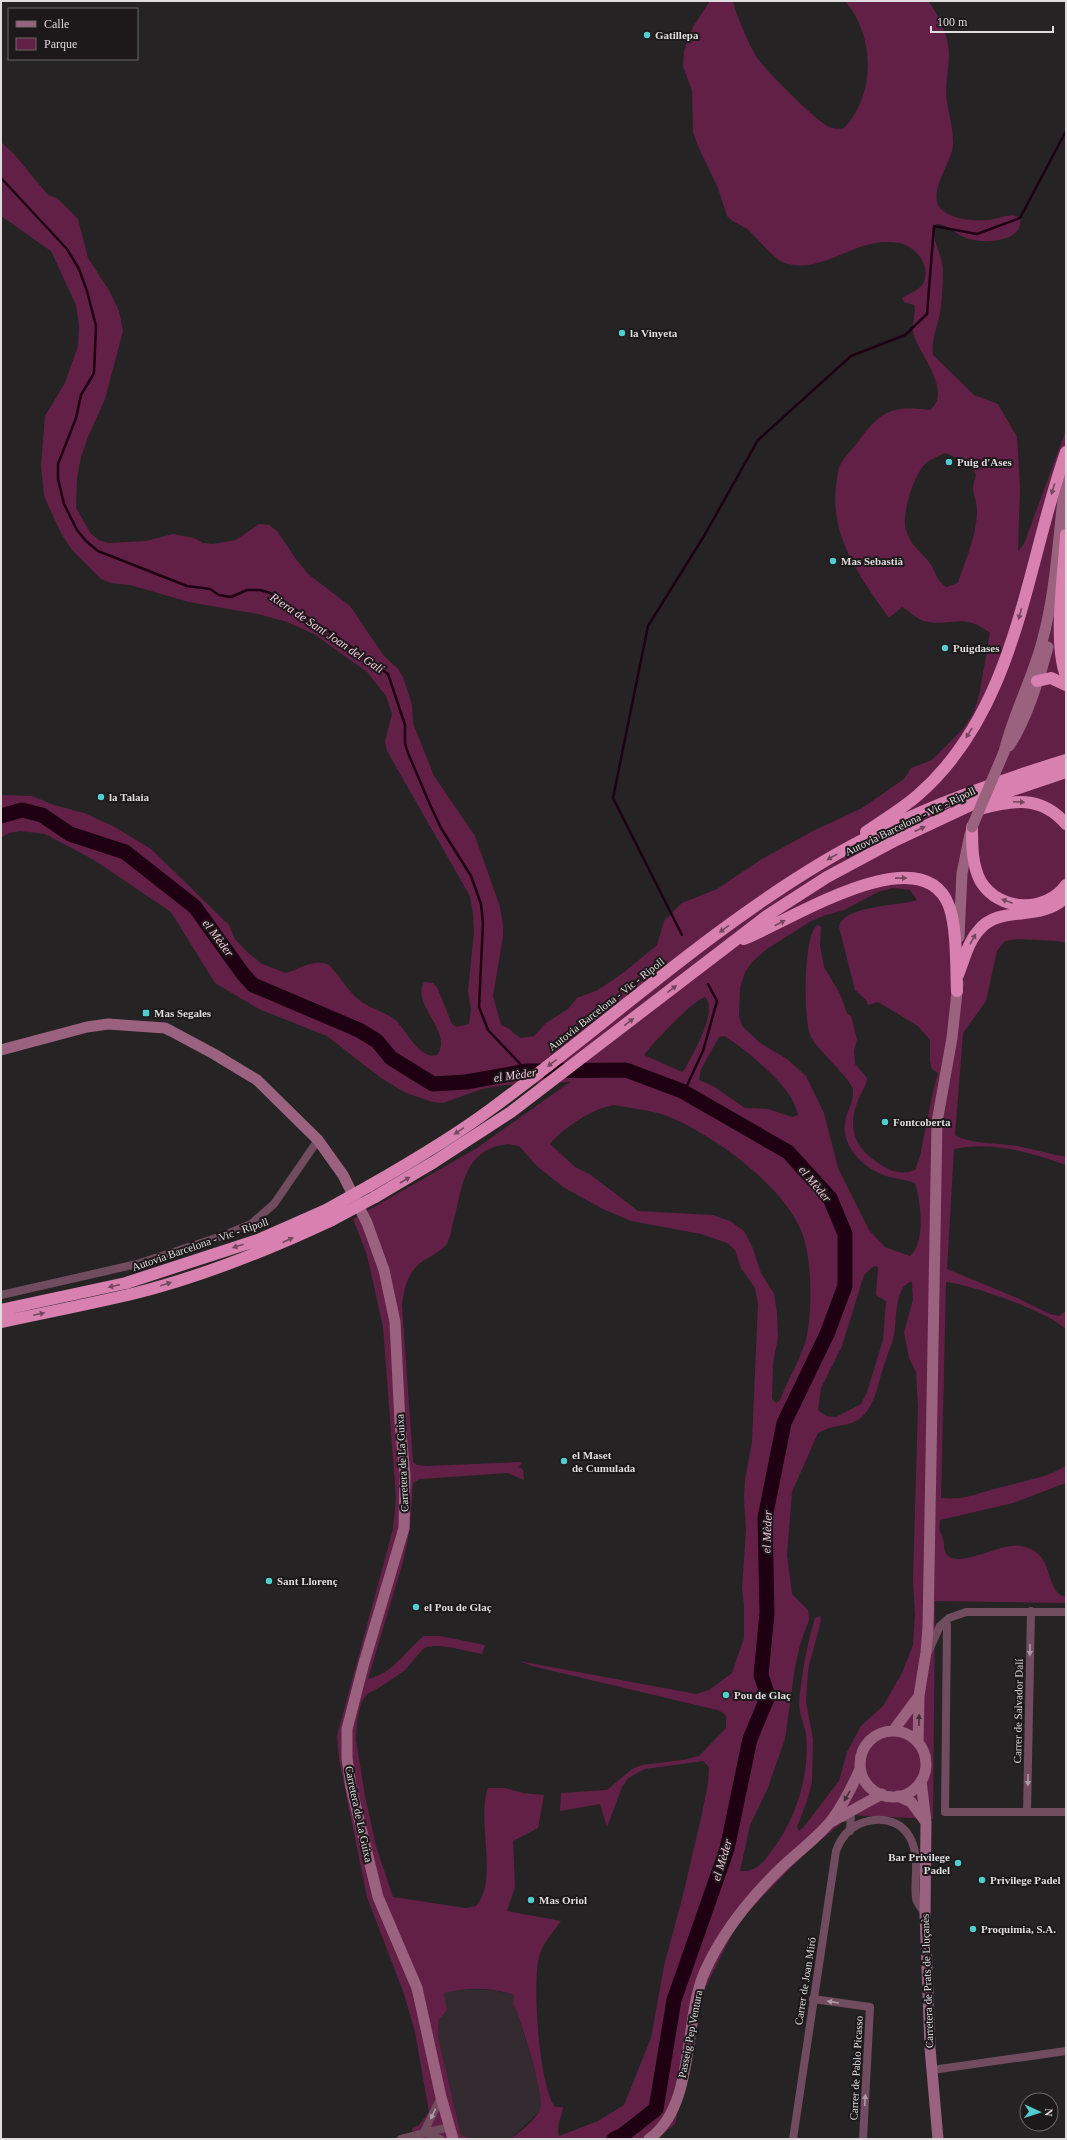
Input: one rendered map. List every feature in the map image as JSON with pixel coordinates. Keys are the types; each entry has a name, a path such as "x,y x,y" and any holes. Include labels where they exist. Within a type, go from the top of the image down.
{"highway":[{"path":"860,842 861,835 918,795 937,776 966,738 984,709 1003,667 1018,622 1054,487 1066,452"},
{"path":"1066,535 1060,634 1062,664 1066,676"},
{"path":"1037,681 1051,678 1066,685"},
{"name":"Autovia Barcelona - Vic - Ripoll","path":"1,1322 133,1294 187,1278 270,1248 329,1215 369,1186 436,1147 491,1109 697,948 777,891 860,842 918,814 969,793 1066,760"},
{"name":"Autovia Barcelona - Vic - Ripoll","path":"1,1310 126,1283 258,1240 375,1197 434,1162 511,1112 768,915 853,862 896,840 984,800 1066,772"},
{"path":"967,808 973,810 1003,803 1023,801 1051,810 1066,824"},
{"path":"972,827 972,848 977,873 988,890 995,896 1011,904 1031,905 1044,902 1054,896 1066,884"},
{"path":"731,944 761,932 829,897 865,885 896,878 917,880 934,887 949,905 952,921 957,991"},
{"path":"958,975 972,941 984,925 1001,916 1043,911 1057,905 1066,897"}],"street":[{"path":"898,1796 910,1792 921,1781 925,1770 925,1759 918,1743 919,1696 926,1652 937,1122 952,1038 957,991 962,873 972,827 1005,748 1010,726 1042,644 1051,603 1058,557 1061,512 1066,476"},
{"path":"1005,748 1016,734 1037,681 1055,615 1059,569 1058,557"},
{"name":"Carretera de La Guixa","path":"1,1050 87,1027 108,1024 165,1028 214,1054 257,1080 318,1140 343,1175 367,1223 384,1270 395,1322 400,1423 405,1475 404,1528 364,1663 347,1729 347,1758 351,1787 378,1897 417,1988 441,2097 453,2139"},
{"path":"1,1295 137,1264 222,1236 251,1224 274,1204 318,1140"},
{"name":"Carrer de Salvador Dalí","path":"1027,1812 1031,1611"},
{"path":"926,1652 940,1626 949,1618 966,1612 1066,1612"},
{"path":"947,1625 944,1812 1066,1812"},
{"path":"893,1731 919,1696"},
{"path":"918,1743 906,1733 893,1731 879,1734 869,1741 862,1752 860,1769 867,1784 882,1794 898,1796 911,1802 926,1822"},
{"name":"Passeig Pep Ventura","path":"649,2139 658,2132 669,2118 677,2097 696,1998 704,1973 714,1953 729,1927 754,1895 830,1822 848,1794 860,1769"},
{"name":"Carretera de Prats de Lluçanès","path":"921,1781 926,1822 925,1913 932,2070 938,2139"},
{"name":"Passeig Pep Ventura","path":"830,1822 882,1794"},
{"path":"830,1822 851,1815 850,1831"},
{"name":"Carrer de Joan Miró","path":"793,2139 836,1851 840,1840 858,1825 878,1820 895,1822 907,1832 915,1852 916,1900 925,1913"},
{"name":"Carrer de Pablo Picasso","path":"813,1999 870,2007 863,2139"},
{"path":"932,2070 1066,2051"},
{"path":"424,2132 441,2097"},
{"path":"401,2139 424,2132 449,2127"},
{"path":"424,2132 440,2139"}],"shaded area":[{"path":"457,1989 492,1990 514,1995 513,2005 517,2011 537,2078 541,2103 540,2111 510,2139 473,2139 461,2135 438,2037 438,2021 447,2010 444,1993"}],"green space":[{"path":"710,1 733,1 748,39 763,66 792,96 822,123 829,127 840,129 844,128 862,99 868,65 862,31 855,15 845,1 928,1 936,12 949,48 946,93 953,145 952,152 938,188 936,196 938,204 942,210 958,218 989,220 1005,216 1014,216 1021,219 1019,228 1013,235 993,241 972,240 944,225 936,224 934,235 942,263 943,280 940,313 934,339 933,355 974,395 998,404 1017,437 1020,487 1018,551 1024,544 1066,430 1066,943 1058,941 1018,939 1005,941 997,951 986,1001 963,1033 955,1135 968,1140 1017,1146 1066,1157 1066,1165 1025,1152 997,1147 982,1146 954,1149 947,1269 1015,1297 1050,1314 1059,1316 1066,1311 1066,1330 1058,1323 1045,1316 1010,1300 973,1288 946,1282 941,1498 970,1496 1041,1477 1066,1466 1066,1483 1013,1503 940,1520 940,1533 943,1539 945,1552 953,1558 961,1559 971,1557 1013,1546 1021,1546 1033,1550 1040,1556 1045,1564 1054,1587 1059,1593 1066,1597 1066,1603 935,1601 933,1819 851,1815 806,1852 738,1922 704,1990 675,2124 656,2139 510,2139 530,2123 539,2112 541,2105 540,2093 533,2063 517,2011 513,2005 514,1995 498,1990 470,1989 444,1993 447,2010 438,2021 438,2037 461,2135 473,2139 413,2139 412,2128 419,2125 429,2112 415,2032 404,1994 367,1897 339,1759 337,1736 393,1529 396,1498 383,1327 367,1255 353,1219 477,1148 570,1082 505,1085 482,1089 443,1103 433,1102 406,1093 381,1078 327,1036 259,1009 215,983 171,912 94,860 45,834 20,831 9,833 1,838 1,795 32,796 54,805 84,813 113,826 151,849 229,925 235,939 247,952 262,964 286,973 312,963 323,963 329,965 359,1000 394,1019 413,1043 425,1054 432,1056 438,1054 441,1045 440,1036 423,1000 421,991 424,982 433,983 437,987 452,1024 456,1027 469,1024 471,1009 468,991 474,932 470,896 387,751 385,742 392,714 386,696 367,672 314,634 287,622 258,614 189,602 130,585 111,583 101,579 72,550 61,533 44,495 41,466 45,416 65,383 78,346 79,326 76,305 51,251 1,216 1,142 14,154 48,195 57,198 78,219 88,258 110,292 119,311 123,331 105,399 88,437 81,457 77,478 76,508 91,534 99,540 108,543 146,541 173,534 194,538 203,543 213,544 236,540 259,524 269,525 277,531 308,574 350,606 384,656 398,669 403,677 412,705 413,723 434,776 475,836 500,907 503,926 503,936 493,996 501,1025 508,1028 520,1038 534,1036 546,1023 568,1009 577,998 598,990 623,973 657,945 664,921 682,903 717,889 762,859 811,832 862,808 904,779 911,768 932,760 963,729 973,714 979,696 990,633 980,626 964,621 934,623 924,621 902,607 889,618 858,572 843,540 838,523 835,505 836,486 839,468 845,457 875,421 882,416 898,410 930,410 936,402 938,393 936,382 913,332 915,308 914,305 904,302 902,298 922,286 926,273 925,267 915,251 899,243 884,242 869,244 816,263 802,265 788,264 777,259 747,229 727,216 718,188 693,132 692,91 683,66 684,51 693,27","holes":["945,453 963,461 976,475 973,491 977,511 973,539 958,583 946,587 938,579 928,560 911,542 905,523 907,505 913,485 921,468 932,459","893,888 910,890 917,900 861,910 851,914 843,920 839,927 855,990 866,1000 868,1005 878,1002 918,1026 930,1040 930,1061 932,1069 938,1073 920,1156 915,1170 910,1172 901,1172 893,1171 885,1167 872,1159 860,1146 856,1138 853,1122 854,1113 867,1078 855,1064 854,1050 857,1039 851,1016 847,1013 840,994 824,967 820,946 821,927 818,925 813,931 809,943 806,978 808,1028 811,1037 853,1089 852,1099 845,1124 845,1133 851,1149 863,1163 878,1173 915,1183 919,1200 921,1221 918,1241 915,1250 910,1256 885,1247 869,1230 838,1168 824,1113 806,1076 787,1059 760,1043 742,1026 739,1016 740,988 745,972 753,961 767,949 811,921 844,910 878,892","705,997 709,1012 703,1033 685,1069 682,1072 644,1055 664,1032 691,1006","725,1036 746,1051 769,1071 788,1093 798,1115 792,1117 768,1109 745,1108 713,1086 699,1080 701,1069 719,1037","614,1105 643,1110 670,1117 688,1126 707,1136 744,1163 762,1178 790,1211 800,1228 807,1251 810,1278 809,1319 806,1339 800,1357 780,1400 776,1403 772,1399 773,1363 778,1337 777,1313 774,1294 761,1273 752,1246 744,1231 730,1221 713,1215 638,1211 591,1175 575,1167 550,1144 570,1125 597,1110","508,1144 519,1146 537,1166 563,1187 603,1209 631,1221 701,1234 727,1243 735,1250 741,1268 755,1288 758,1304 752,1442 745,1480 744,1499 746,1529 742,1589 744,1605 744,1638 732,1673 709,1690 696,1694 519,1661 532,1666 717,1710 724,1713 726,1717 726,1728 699,1756 683,1760 642,1765 632,1769 607,1790 561,1793 560,1811 600,1804 607,1827 622,1787 628,1778 645,1769 703,1761 709,1767 708,1784 701,1818 683,1895 664,1966 651,2038 624,2105 598,2121 559,2136 559,2125 563,2107 555,2107 549,2096 538,2034 536,1989 540,1952 548,1938 561,1921 507,1911 515,1887 513,1841 538,1828 544,1795 523,1793 504,1788 488,1788 484,1816 487,1866 486,1881 483,1895 476,1906 466,1908 393,1897 376,1846 365,1796 356,1740 357,1721 361,1703 367,1694 382,1686 405,1670 423,1649 435,1646 461,1649 482,1654 485,1645 440,1636 424,1636 392,1667 385,1672 368,1679 403,1562 410,1528 413,1483 420,1479 508,1473 524,1480 523,1470 519,1467 522,1462 427,1466 417,1465 413,1462 402,1305 405,1289 413,1270 446,1245 466,1174 472,1163 481,1154 492,1148","874,1266 878,1267 876,1295 886,1301 883,1340 867,1392 861,1404 836,1417 826,1416 818,1410 821,1388 842,1346 864,1275","912,1282 913,1300 904,1332 909,1358 916,1372 918,1406 913,1580 915,1615 913,1645 902,1673 883,1706 861,1726 847,1752 839,1781 803,1828 799,1831 797,1827 807,1801 812,1782 813,1739 806,1702 809,1665 821,1621 820,1616 815,1618 806,1652 799,1699 799,1707 806,1734 807,1749 804,1779 800,1794 789,1823 766,1858 756,1868 740,1871 750,1825 767,1790 785,1739 795,1667 801,1641 809,1620 808,1610 792,1594 787,1555 792,1492 818,1433 823,1430 856,1421 868,1410 872,1403 893,1339 897,1306 901,1291 905,1285"]}],"waterway":[{"path":"682,935 613,798 648,626 704,536 758,440 851,356 905,335 927,314 934,226 977,234 1020,218 1066,131"},
{"name":"Riera de Sant Joan del Galí","path":"1,178 67,249 79,269 87,291 96,326 94,373 81,395 76,418 58,464 58,479 64,504 77,530 86,541 98,551 187,586 210,589 219,595 231,597 247,590 260,590 270,593 336,636 388,674 405,725 405,743 408,753 441,828 471,876 481,904 483,923 479,1007 488,1030 527,1071"},
{"name":"el Mèder","path":"1,816 22,810 42,815 70,834 125,852 195,907 243,974 253,985 359,1030 377,1041 391,1058 433,1084 466,1082 527,1071 626,1070 682,1091 788,1152 830,1198 845,1234 845,1286 827,1334 784,1423 765,1518 767,1613 761,1675 768,1696 750,1739 727,1849 674,2000 656,2109 623,2135 614,2139"},
{"path":"684,1092 703,1051 717,1001 708,984"}],"place":[{"name":"Gatillepa","path":"647,35"},
{"name":"la Vinyeta","path":"622,333"},
{"name":"Puig d'Ases","path":"949,462"},
{"name":"Mas Sebastià","path":"833,561"},
{"name":"Puigdases","path":"945,648"},
{"name":"la Talaia","path":"101,797"},
{"name":"Mas Segales","path":"146,1013"},
{"name":"Fontcoberta","path":"885,1122"},
{"name":"el Maset de Cumulada","path":"564,1461"},
{"name":"Sant Llorenç","path":"269,1581"},
{"name":"el Pou de Glaç","path":"416,1607"},
{"name":"Pou de Glaç","path":"726,1695"},
{"name":"Bar Privilege Padel","path":"958,1863"},
{"name":"Privilege Padel","path":"982,1880"},
{"name":"Mas Oriol","path":"531,1900"},
{"name":"Proquimia, S.A.","path":"973,1929"}]}
